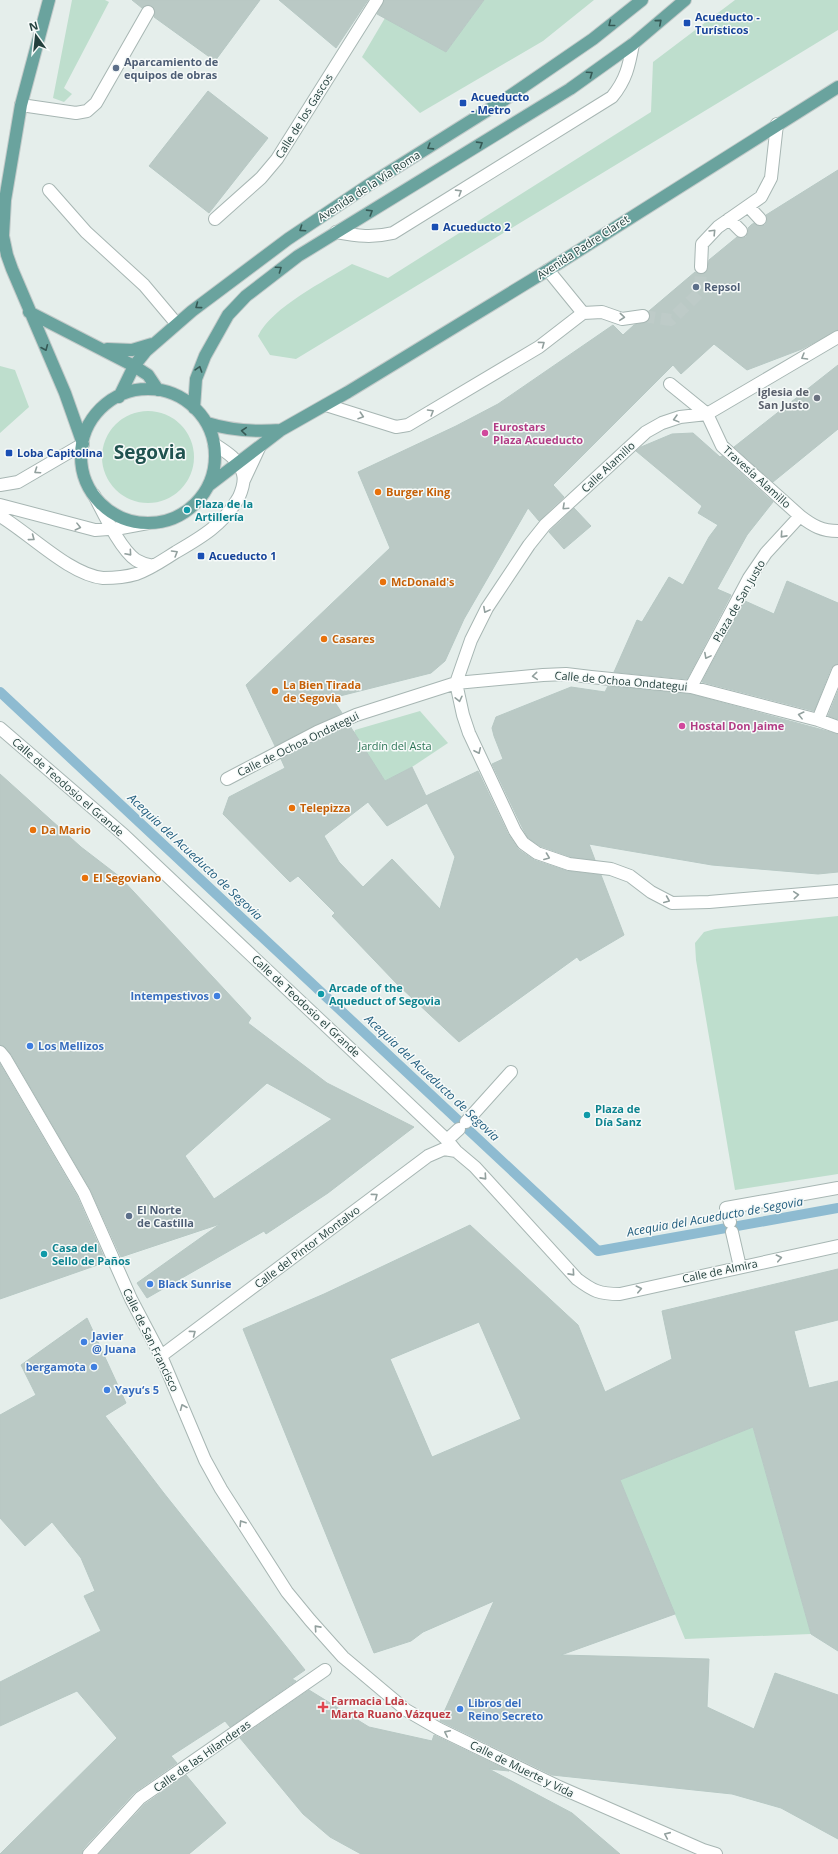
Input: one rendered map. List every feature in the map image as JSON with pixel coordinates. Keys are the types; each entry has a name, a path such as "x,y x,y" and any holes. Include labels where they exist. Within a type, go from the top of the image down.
{"main road":[{"path":"49,0 21,105 5,200 3,236 7,255 29,312 65,393 83,444"},
{"name":"Avenida de la Vía Roma","path":"119,397 134,366 176,323 288,239 370,184 510,96 592,39 642,0"},
{"name":"Avenida de la Vía Roma","path":"194,408 194,391 200,366 215,336 228,315 246,296 271,275 336,232 570,89 633,44 685,0"},
{"name":"Avenida Padre Claret","path":"208,486 281,430 548,270 777,124 838,87"},
{"path":"29,312 134,366 148,375 158,390"},
{"path":"102,349 132,350 155,343"},
{"path":"138,390 158,390 177,396 194,408 207,423 214,444 215,466 208,486 202,496 187,510 168,519 148,522 132,520 108,510 88,486 82,466 83,444 88,429 95,416 110,402 138,390"},
{"name":"Avenida Padre Claret","path":"207,423 241,431 259,432 281,430"}],"street":[{"name":"Calle de los Gascos","path":"215,219 261,178 277,159 377,0"},
{"path":"21,105 76,114 87,111 96,103 148,12"},
{"name":"Avenida de la Vía Roma","path":"336,232 358,236 377,237 393,233 612,97 621,86 628,70 633,44"},
{"path":"701,267 702,244 718,227 761,197 771,178 777,124"},
{"path":"49,190 86,232 144,286 176,323"},
{"path":"748,206 760,219"},
{"path":"729,219 741,232"},
{"path":"548,270 583,313"},
{"path":"326,404 396,427 408,425 539,347 583,313 602,312 622,319 643,316"},
{"name":"Calle Alamillo","path":"456,683 471,640 486,608 529,545 545,525 646,432 662,423 680,417 707,414 838,337"},
{"name":"Travesía Alamillo","path":"670,384 707,414 722,446 800,516"},
{"path":"2,488 18,482 83,444"},
{"path":"214,444 238,463 243,472 244,480"},
{"path":"0,516 14,524 64,561 89,574 102,577 123,577 153,566 216,527 230,512 241,491 244,480 259,448"},
{"path":"94,495 113,529 130,555 143,564 153,566"},
{"path":"0,505 26,511 78,527 95,530 113,529 148,522"},
{"path":"800,516 812,526 825,531 838,531"},
{"name":"Plaza de San Justo","path":"691,687 749,578 766,553 800,516"},
{"path":"818,720 838,671"},
{"name":"Calle de Ochoa Ondategui","path":"227,779 317,732 356,714 456,683 566,674 691,687 818,720 838,727"},
{"path":"456,683 463,716 469,733 515,831 523,843 537,853 569,864 612,869 630,876 651,892 672,903 708,902 838,891"},
{"name":"Calle de Teodosio el Grande","path":"0,728 124,835 447,1140 456,1151 475,1167 577,1279 588,1288 601,1294"},
{"name":"Calle de San Francisco","path":"2,1057 84,1193 147,1332 161,1356 205,1460 221,1489 287,1592 343,1658"},
{"path":"447,1140 511,1072"},
{"name":"Calle del Pintor Montalvo","path":"161,1356 428,1156 444,1148 456,1151"},
{"path":"740,1266 726,1208 838,1188"},
{"name":"Calle de Almira","path":"601,1294 620,1294 740,1266 838,1246"},
{"name":"Calle de Muerte y Vida","path":"343,1658 406,1710 439,1729 558,1787 703,1850 716,1854"},
{"name":"Calle de las Hilanderas","path":"89,1854 140,1798 325,1670"}],"green space":[{"path":"72,0 105,0 109,2 64,88 72,94 64,102 53,98"},
{"path":"484,0 594,0 543,41 420,113 362,57 385,18 446,52"},
{"path":"735,0 838,0 838,30 296,359 270,355 258,336 265,325 287,305 314,287 352,264 388,278 651,112 653,62"},
{"path":"0,366 15,370 29,407 0,433"},
{"path":"148,411 166,415 180,425 190,439 194,457 190,475 180,489 166,499 148,503 130,499 116,489 106,475 102,457 106,439 116,425 130,415"},
{"name":"Jardín del Asta","path":"420,711 448,743 412,767 385,781 354,733 355,730"},
{"path":"838,916 838,1174 735,1190 696,960 695,943 704,932 715,929"},
{"path":"753,1427 811,1634 685,1639 620,1480"}],"building":[{"path":"132,0 260,0 215,61 154,17 155,12 152,6 148,5 142,8"},
{"path":"279,0 368,0 336,48"},
{"path":"384,0 484,0 446,52 377,14"},
{"path":"208,91 268,138 209,213 149,166"},
{"path":"838,170 838,330 802,349 747,370 714,344 681,374 673,365 553,485 564,497 539,521 528,508 464,619 445,661 431,673 332,698 342,713 275,746 246,685 390,548 358,472 456,426 498,404 613,325 623,335 634,325 647,322 650,315 649,311 695,272 700,274 705,273 708,268 709,260 737,237 746,237 748,228 751,225 754,223 761,226 765,225 767,221 766,215"},
{"name":"Iglesia de San Justo","path":"838,365 838,429 773,482 734,447"},
{"path":"693,433 720,457 722,456 773,502 747,535 717,589 731,595 687,679 614,672 637,620 642,622 669,577 683,585 709,537 718,525 698,513 702,506 636,451 641,447 672,434"},
{"path":"574,508 591,526 564,549 549,532"},
{"path":"787,581 838,603 838,664 831,668 814,711 702,682 745,601 774,614"},
{"path":"608,686 690,694 838,734 838,872 818,874 712,865 589,844 595,860 571,857 540,846 528,838 492,764 503,759 492,728 496,717 571,687 605,692"},
{"path":"838,691 838,719 828,716"},
{"path":"350,726 385,781 412,767 426,796 478,771 508,834 518,849 534,860 567,871 601,875 624,935 580,961 577,957 459,1042 397,984 332,916 335,913 298,876 290,882 223,814 229,797 285,768 281,759 320,739","holes":["368,802 387,826 427,803 455,857 440,909 392,859 363,887 339,862 324,836"]},
{"path":"0,774 81,847 120,877 251,1018 248,1023 327,1083 414,1127 328,1193 266,1234 264,1231 147,1298 137,1283 220,1224 121,1257 90,1189 11,1054 5,1047 0,1045","holes":["267,1083 332,1119 214,1199 185,1156"]},
{"path":"0,1064 77,1196 106,1262 0,1299"},
{"path":"470,1225 578,1325 605,1392 672,1359 662,1311 838,1269 838,1320 794,1331 809,1388 838,1381 838,1651 811,1634 753,1427 620,1480 675,1614 561,1655 709,1659 707,1707 754,1729 775,1673 838,1695 838,1839 781,1808 732,1794 552,1775 440,1721 494,1601 423,1632 411,1641 374,1653 243,1329 324,1294","holes":["479,1322 521,1419 432,1457 390,1359"]},
{"path":"87,1318 126,1403 105,1416 163,1492 305,1670 292,1679 296,1681 230,1727 225,1721 171,1756 177,1763 134,1793 83,1849 82,1854 0,1854 117,1738 77,1691 0,1726 0,1682 101,1631 84,1596 95,1591 81,1558 52,1522 25,1546 0,1518 0,1415 36,1395 21,1365"},
{"path":"309,1690 369,1727 432,1741 434,1735 509,1771 489,1769 572,1813 620,1854 361,1854 330,1837 303,1814 240,1738"},
{"path":"186,1775 226,1823 189,1854 99,1854 145,1804"}],"waterway":[{"name":"Acequia del Acueducto de Segovia","path":"0,692 598,1251 838,1208"}],"tunnel":[{"path":"643,316 671,320 700,292 701,267"}],"place":[{"name":"Acueducto - Turísticos","path":"687,23"},
{"name":"Aparcamiento de equipos de obras","path":"116,68"},
{"name":"Acueducto - Metro","path":"463,103"},
{"name":"Acueducto 2","path":"435,227"},
{"name":"Repsol","path":"696,287"},
{"name":"Iglesia de San Justo","path":"817,398"},
{"name":"Eurostars Plaza Acueducto","path":"485,433"},
{"name":"Loba Capitolina","path":"9,453"},
{"name":"Burger King","path":"378,492"},
{"name":"Plaza de la Artillería","path":"187,510"},
{"name":"Acueducto 1","path":"201,556"},
{"name":"McDonald's","path":"383,582"},
{"name":"Casares","path":"324,639"},
{"name":"La Bien Tirada de Segovia","path":"275,691"},
{"name":"Hostal Don Jaime","path":"682,726"},
{"name":"Telepizza","path":"292,808"},
{"name":"Da Mario","path":"33,830"},
{"name":"El Segoviano","path":"85,878"},
{"name":"Arcade of the Aqueduct of Segovia","path":"321,994"},
{"name":"Intempestivos","path":"217,996"},
{"name":"Los Mellizos","path":"30,1046"},
{"name":"Plaza de Día Sanz","path":"587,1115"},
{"name":"El Norte de Castilla","path":"129,1216"},
{"name":"Casa del Sello de Paños","path":"44,1254"},
{"name":"Black Sunrise","path":"150,1284"},
{"name":"Javier @ Juana","path":"84,1342"},
{"name":"bergamota","path":"94,1367"},
{"name":"Yayu‘s 5","path":"107,1390"},
{"name":"Farmacia Lda. Marta Ruano Vázquez","path":"323,1707"},
{"name":"Libros del Reino Secreto","path":"460,1709"}],"district":[{"name":"Segovia","path":"150,452"}]}
